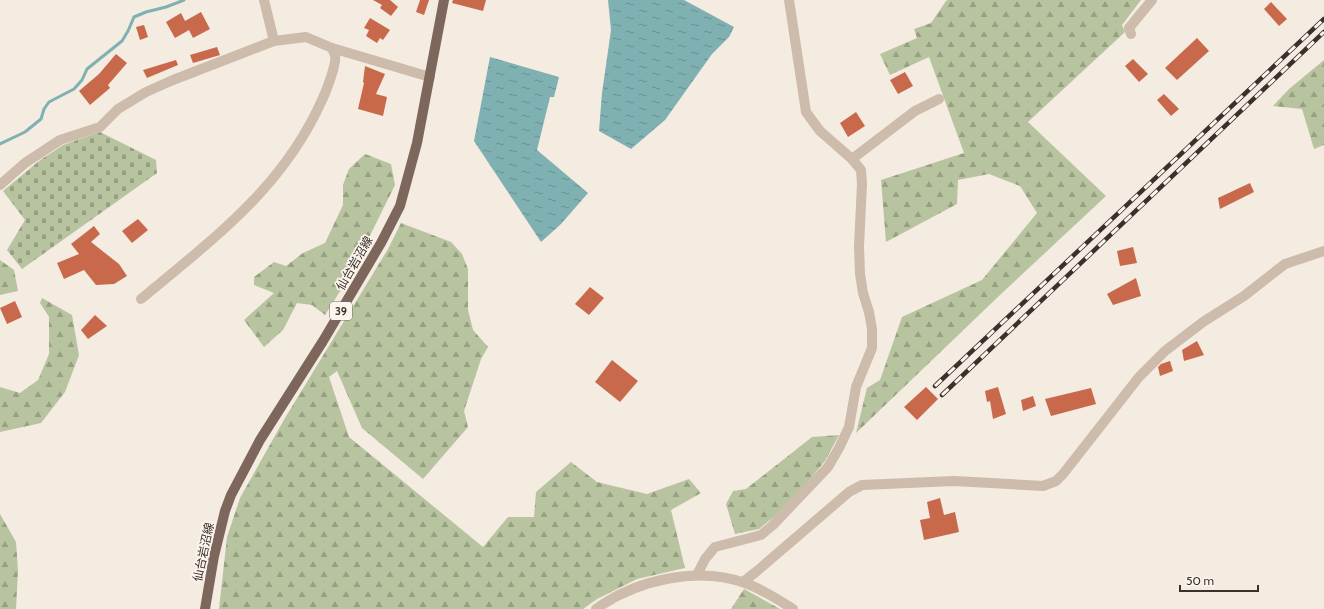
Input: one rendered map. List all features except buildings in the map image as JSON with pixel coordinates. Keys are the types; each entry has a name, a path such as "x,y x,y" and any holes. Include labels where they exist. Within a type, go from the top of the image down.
{"main road":[{"name":"仙台岩沼線","path":"205,609 214,556 230,495 260,440 323,342 381,243 400,206 417,143 444,0"}],"street":[{"path":"264,0 274,41"},
{"path":"697,575 705,559 715,547 760,535 773,526 828,467 850,427 856,387 872,348 872,329 860,274 859,246 862,184 861,170 852,159 820,131 806,112 789,0"},
{"path":"1131,34 1129,28 1152,0"},
{"path":"0,186 25,163 60,140 100,127 118,110 146,92 274,41 306,37 332,48 430,77"},
{"path":"141,299 225,229 255,200 289,159 313,120 326,90 336,58 332,48"},
{"path":"852,159 915,111 939,100"},
{"path":"743,582 849,492 862,484 954,481 1043,486 1056,481 1139,377 1165,351 1203,322 1244,296 1285,264 1324,251"},
{"path":"596,609 616,597 648,584 663,580 697,575 723,577 743,582 759,588 793,609"}],"green space":[{"path":"948,0 1141,0 1122,25 1125,32 1028,122 1106,196 856,433 867,388 880,380 902,317 982,280 1037,213 1020,186 989,174 958,180 957,204 886,242 881,180 964,153 929,57 890,75 880,54 917,38 914,29 931,23"},
{"path":"1324,60 1324,145 1314,149 1302,109 1273,106 1289,89"},
{"path":"100,132 156,160 157,173 22,269 7,250 25,220 3,191 39,161 63,145"},
{"path":"365,154 391,164 395,185 351,274 325,315 312,305 297,303 283,330 264,347 244,320 274,293 254,285 254,277 274,262 286,266 303,253 325,243 343,205 343,185 349,169"},
{"path":"401,223 451,242 462,254 468,269 468,310 473,330 488,347 481,359 464,411 468,427 423,479 362,428 337,371 329,377 349,437 483,547 508,517 534,517 536,492 571,462 597,482 647,494 689,479 701,493 671,510 685,568 637,579 597,599 583,609 219,609 227,537 240,498 285,418 388,249"},
{"path":"0,260 14,270 18,291 0,295"},
{"path":"42,298 72,315 79,355 65,392 41,423 0,432 0,387 20,393 38,380 49,354 49,317 40,303"},
{"path":"839,435 825,461 804,486 775,516 759,529 735,534 726,504 733,491 746,489 812,437"},
{"path":"0,514 16,542 18,570 16,609 0,609"},
{"path":"744,589 780,609 731,609"}],"water":[{"path":"608,0 684,0 734,27 729,37 712,54 665,120 631,149 599,131 602,93 611,30"},
{"path":"490,57 559,77 554,97 550,97 537,150 588,193 561,224 541,242 474,141"}],"waterway":[{"path":"0,144 25,132 41,119 44,109 49,102 74,89 82,80 87,69 122,41 134,17 184,0"}],"railway":[{"path":"935,386 1324,19"},
{"path":"942,395 1324,32"}]}
